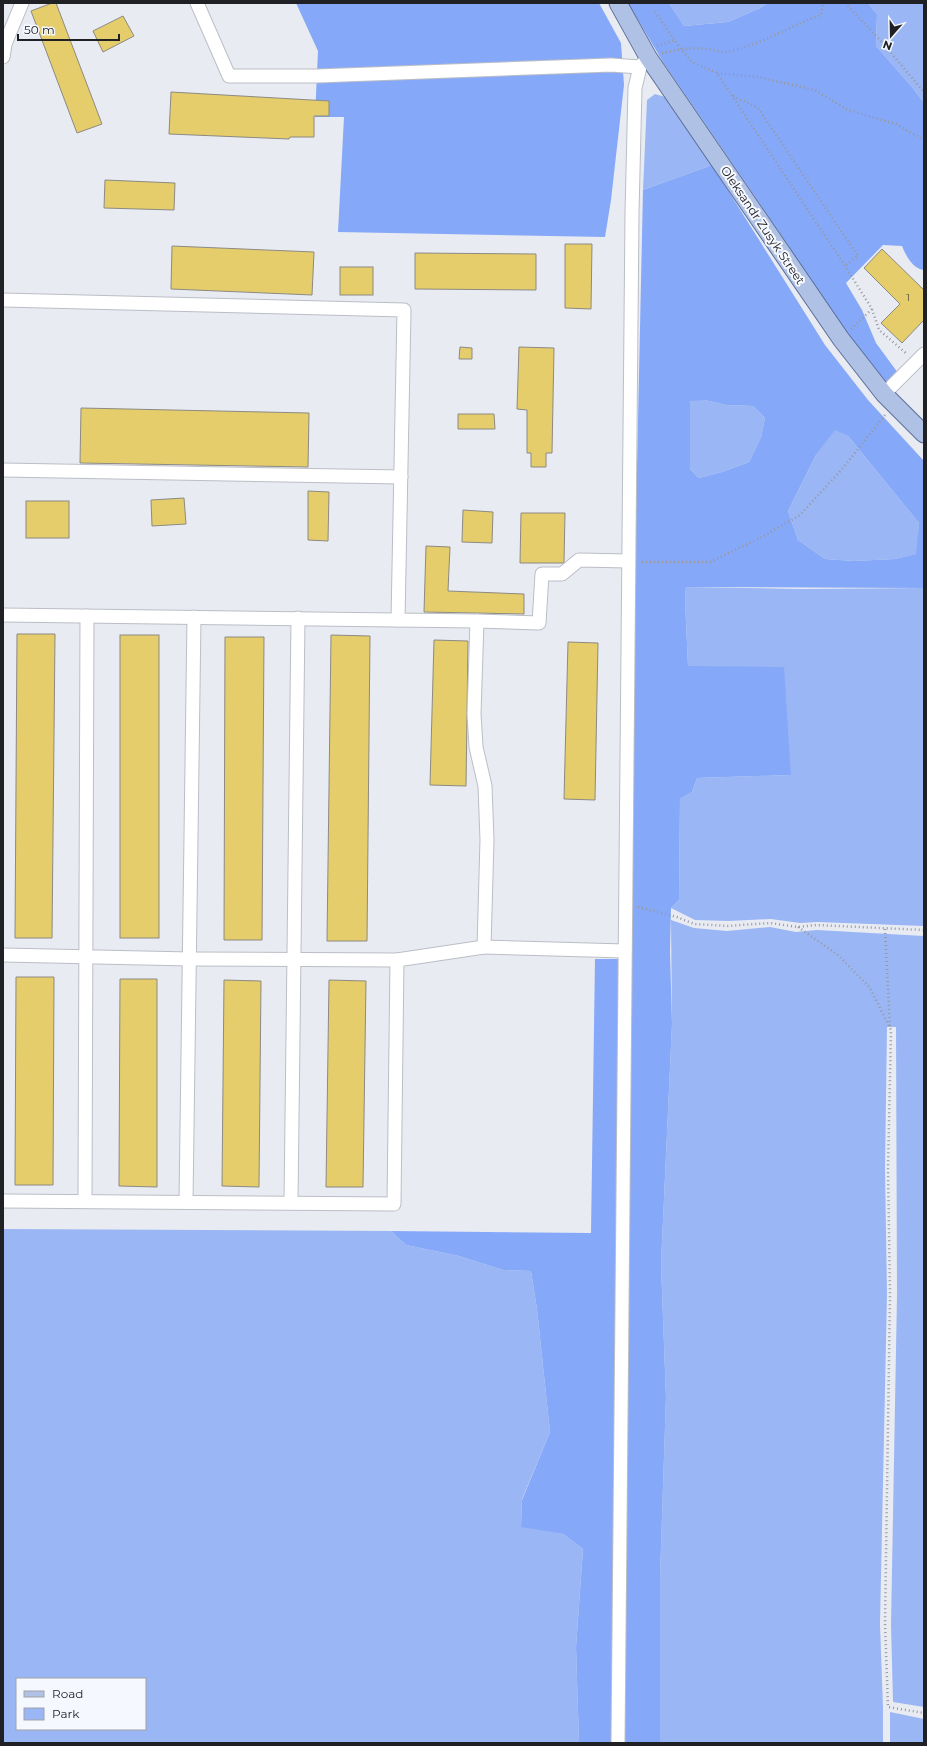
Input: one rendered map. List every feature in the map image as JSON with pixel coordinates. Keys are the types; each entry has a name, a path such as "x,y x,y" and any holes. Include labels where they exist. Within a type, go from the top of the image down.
{"main road":[{"name":"Oleksandr Zusyk Street","path":"618,3 644,62 841,339 889,399 924,434"}],"street":[{"path":"3,57 5,44 22,3"},
{"path":"197,3 229,76 316,76 611,65 644,62 635,88 634,104 628,561 618,1743"},
{"path":"3,300 404,310 398,620"},
{"path":"889,399 921,357"},
{"path":"3,470 401,477"},
{"path":"3,615 298,618 539,623 542,574 562,574 579,560 628,561"},
{"path":"85,1201 87,616"},
{"path":"186,1202 194,617"},
{"path":"291,1203 298,618"},
{"path":"477,621 474,714 476,747 485,786 487,840 484,947"},
{"path":"3,955 190,959 397,960 484,947 625,951"},
{"path":"3,1201 394,1204 397,960"}],"path":[{"path":"644,62 681,49 704,48 724,53 756,44 797,23 821,15 823,3"},
{"path":"845,3 880,40 924,92"},
{"path":"655,12 692,62 717,73 758,77 816,90 848,110 896,124 924,140"},
{"path":"717,73 845,266 872,309 879,330 899,349 921,357"},
{"path":"732,96 758,108 858,256 845,266"},
{"path":"841,339 872,309"},
{"path":"628,561 710,562 762,537 800,515 843,468 889,399"},
{"path":"625,904 677,917 694,924 727,926 770,923 798,927 816,925 924,930"},
{"path":"798,927 838,955 870,988 890,1030"},
{"path":"885,929 890,1030 888,1169 890,1294 885,1624 888,1707 924,1713"}],"green space":[{"path":"669,3 768,3 728,22 684,26"},
{"path":"868,3 924,3 924,103 876,46 877,14"},
{"path":"655,94 669,98 712,165 643,190 647,100"},
{"path":"690,400 705,400 726,405 753,406 765,418 761,437 749,462 722,472 699,478 690,469"},
{"path":"835,429 848,436 919,523 917,554 895,559 854,561 825,559 798,540 788,511 816,455"},
{"path":"686,587 802,589 924,588 924,926 817,922 800,923 771,919 728,921 695,920 671,908 679,900 680,799 692,792 697,778 791,775 688,666 685,599"},
{"path":"671,920 694,928 727,931 770,927 796,932 817,930 924,936 924,1707 893,1702 891,1625 897,1295 896,1027 887,1027 885,1169 887,1294 880,1624 883,1743 660,1743 660,1577 666,1397 661,1264 672,1024"},
{"path":"3,1229 391,1231 406,1245 459,1256 503,1270 531,1271 537,1309 550,1432 522,1499 521,1526 563,1534 583,1549 576,1647 579,1743 3,1743"},
{"path":"890,1712 924,1719 924,1743 890,1743"}],"shaded area":[{"path":"296,3 599,3 621,43 624,85 611,200 605,237 338,232 344,117 315,117 318,51"},
{"path":"628,3 669,3 684,26 728,22 768,3 868,3 877,14 876,46 924,103 924,270 913,265 902,246 883,245 846,283 862,310 876,343 898,373 884,386 837,322 788,245 663,62"},
{"path":"712,165 825,345 868,400 924,461 924,588 686,587 685,599 688,666 784,667 791,775 697,778 692,792 680,799 679,900 671,908 670,951 672,1024 661,1264 666,1397 660,1577 660,1743 623,1743 633,650 643,190","holes":["705,400 726,405 753,406 765,418 761,437 749,462 722,472 699,478 690,469 690,401","835,430 848,436 919,523 916,554 895,559 854,561 825,559 798,540 788,511 816,455"]},
{"path":"595,959 620,959 611,1743 579,1743 576,1647 583,1549 563,1534 521,1527 522,1500 550,1432 537,1309 531,1271 503,1270 459,1256 406,1245 391,1231 591,1233"}],"building":[{"path":"52,3 56,3 102,124 77,133 31,11"},
{"path":"123,16 134,36 103,52 93,31"},
{"path":"171,92 329,101 329,116 314,116 314,137 290,137 289,139 169,134"},
{"path":"105,180 175,183 174,210 104,208"},
{"path":"565,244 592,244 591,309 565,308"},
{"path":"172,246 314,252 312,295 171,289"},
{"path":"882,249 924,290 924,320 902,343 881,323 900,304 864,268"},
{"path":"415,253 536,254 536,290 415,289"},
{"path":"340,267 373,267 373,295 340,295"},
{"path":"460,347 472,348 472,359 459,359"},
{"path":"519,347 554,348 552,453 546,453 546,467 531,467 531,453 527,453 527,410 517,409"},
{"path":"81,408 309,413 308,467 80,463"},
{"path":"458,414 494,414 495,429 458,429"},
{"path":"308,491 329,492 328,541 308,540"},
{"path":"184,498 186,524 152,526 151,500"},
{"path":"26,501 69,501 69,538 26,538"},
{"path":"463,510 493,512 492,543 462,542"},
{"path":"521,513 565,513 563,563 520,563"},
{"path":"426,546 450,547 448,591 524,594 524,614 424,612"},
{"path":"17,634 55,634 52,938 15,938"},
{"path":"120,635 159,635 159,938 120,938"},
{"path":"331,635 370,636 367,941 327,941"},
{"path":"225,637 264,637 262,940 224,940"},
{"path":"434,640 468,641 466,786 430,785"},
{"path":"568,642 598,643 595,800 564,799"},
{"path":"16,977 54,977 53,1185 15,1185"},
{"path":"120,979 157,979 157,1187 119,1186"},
{"path":"224,980 261,981 259,1187 222,1186"},
{"path":"329,980 366,981 363,1187 326,1187"}]}
